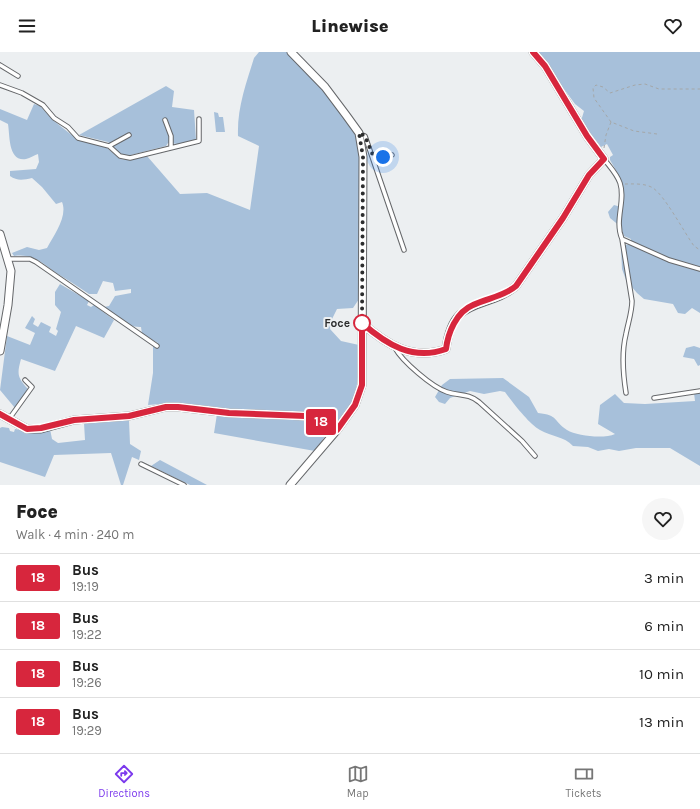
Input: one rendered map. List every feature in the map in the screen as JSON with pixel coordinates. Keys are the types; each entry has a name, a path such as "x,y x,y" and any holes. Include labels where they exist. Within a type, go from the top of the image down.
{"street":[{"path":"290,485 337,430 355,405 362,385 363,157 359,133 325,87 291,52"},
{"path":"362,323 394,347 408,352 421,354 437,353 446,349 453,326 466,309 473,304 509,292 516,286 563,218 589,175 604,159 587,136 545,66 534,52"},
{"path":"0,234 9,259 11,271 8,305 0,351"},
{"path":"0,414 27,429 41,428 74,420 129,416 166,407 178,407 229,413 305,416 318,420 337,430"}],"lane":[{"path":"0,65 18,76"},
{"path":"0,85 22,93 43,105 54,118 68,127 78,138 109,146 120,156 130,158 199,141 199,119"},
{"path":"165,120 170,136 171,148"},
{"path":"359,133 365,136 374,158 404,250"},
{"path":"109,146 129,135"},
{"path":"374,158 392,155"},
{"path":"604,159 615,173 620,184 619,231 622,239 632,301 632,309 625,336 623,361 626,393"},
{"path":"622,239 669,260 700,269"},
{"path":"9,259 30,259 36,262 157,346"},
{"path":"394,347 419,372 440,389 447,392 472,396 522,441 535,456"},
{"path":"9,419 32,387 25,380"},
{"path":"654,398 700,391"},
{"path":"141,464 184,485"}],"path":[{"path":"657,134 634,131 611,122 594,98 593,88 596,85 603,87 610,93 635,85 645,84 659,89 700,89"},
{"path":"605,142 611,122"},
{"path":"620,184 641,184 652,187 661,196 694,246 700,250"}],"shaded area":[{"path":"259,52 287,52 344,115 357,139 361,157 359,299 353,308 337,309 332,319 330,329 341,341 359,345 358,377 354,398 343,417 335,424 322,419 284,412 180,404 148,405 153,373 153,347 158,343 142,334 141,327 136,327 126,323 104,307 109,306 115,296 131,293 131,289 115,291 113,283 103,281 97,294 89,294 38,260 27,256 14,256 12,253 27,247 39,250 47,248 62,219 63,207 62,202 56,204 42,187 32,178 20,180 10,176 10,171 36,169 39,162 38,154 26,159 20,159 16,156 11,147 8,124 0,120 0,109 27,120 34,104 40,106 54,121 78,140 106,147 120,159 131,160 147,156 180,194 207,193 250,210 259,146 238,136 238,126 245,87 254,58"},
{"path":"537,52 700,52 700,313 692,308 685,314 678,313 673,304 644,299 626,280 622,269 621,248 625,245 631,244 631,239 624,236 621,227 610,218 608,212 614,205 621,207 622,199 621,182 610,160 610,157 613,155 607,144 601,147 581,121 584,111 575,104"},
{"path":"166,86 174,91 172,107 194,110 196,140 178,144 168,143 166,146 127,156 121,155 108,142 79,135"},
{"path":"214,112 218,113 219,117 223,117 225,132 216,132"},
{"path":"60,284 89,301 87,305 91,307 94,305 114,320 104,338 76,326 55,371 21,359 19,375 28,389 15,408 0,390 7,336 30,345 35,333 25,328 32,316 35,319 33,324 38,327 41,322 51,327 49,332 56,336 58,331 56,329 61,312 55,305 55,292"},
{"path":"694,346 700,348 700,365 698,366 694,359 683,357 686,348"},
{"path":"503,378 529,397 538,413 553,417 563,427 571,432 591,436 610,436 615,434 598,424 600,405 615,394 624,403 645,404 695,401 694,393 700,390 700,466 670,448 636,448 619,451 609,449 598,451 588,447 573,446 566,440 544,432 536,427 521,413 505,392 500,391 484,394 470,391 450,398 445,404 439,402 435,397 442,385 450,379"},
{"path":"217,414 292,419 319,426 328,432 315,451 214,433"},
{"path":"129,420 130,444 141,451 139,460 132,457 123,485 121,485 111,453 54,455 45,477 0,462 0,428 2,427 9,428 10,431 14,432 15,429 34,432 50,429 52,439 58,443 85,440 84,423"},
{"path":"160,460 207,485 190,485 151,466"}],"bus line":[{"name":"18","path":"0,414 27,429 41,428 74,420 129,416 166,407 178,407 216,410 229,413 262,413 305,416 318,420 337,430 355,405 362,385 362,323 387,343 401,350 421,354 437,353 446,349 453,326 466,309 473,304 509,292 516,286 563,218 589,175 601,164 604,159 587,136 545,66 533,52"}],"place":[{"name":"Foce","path":"362,323"}],"route":[{"path":"362,323 363,157 359,133 365,136 374,158 383,157"}]}
